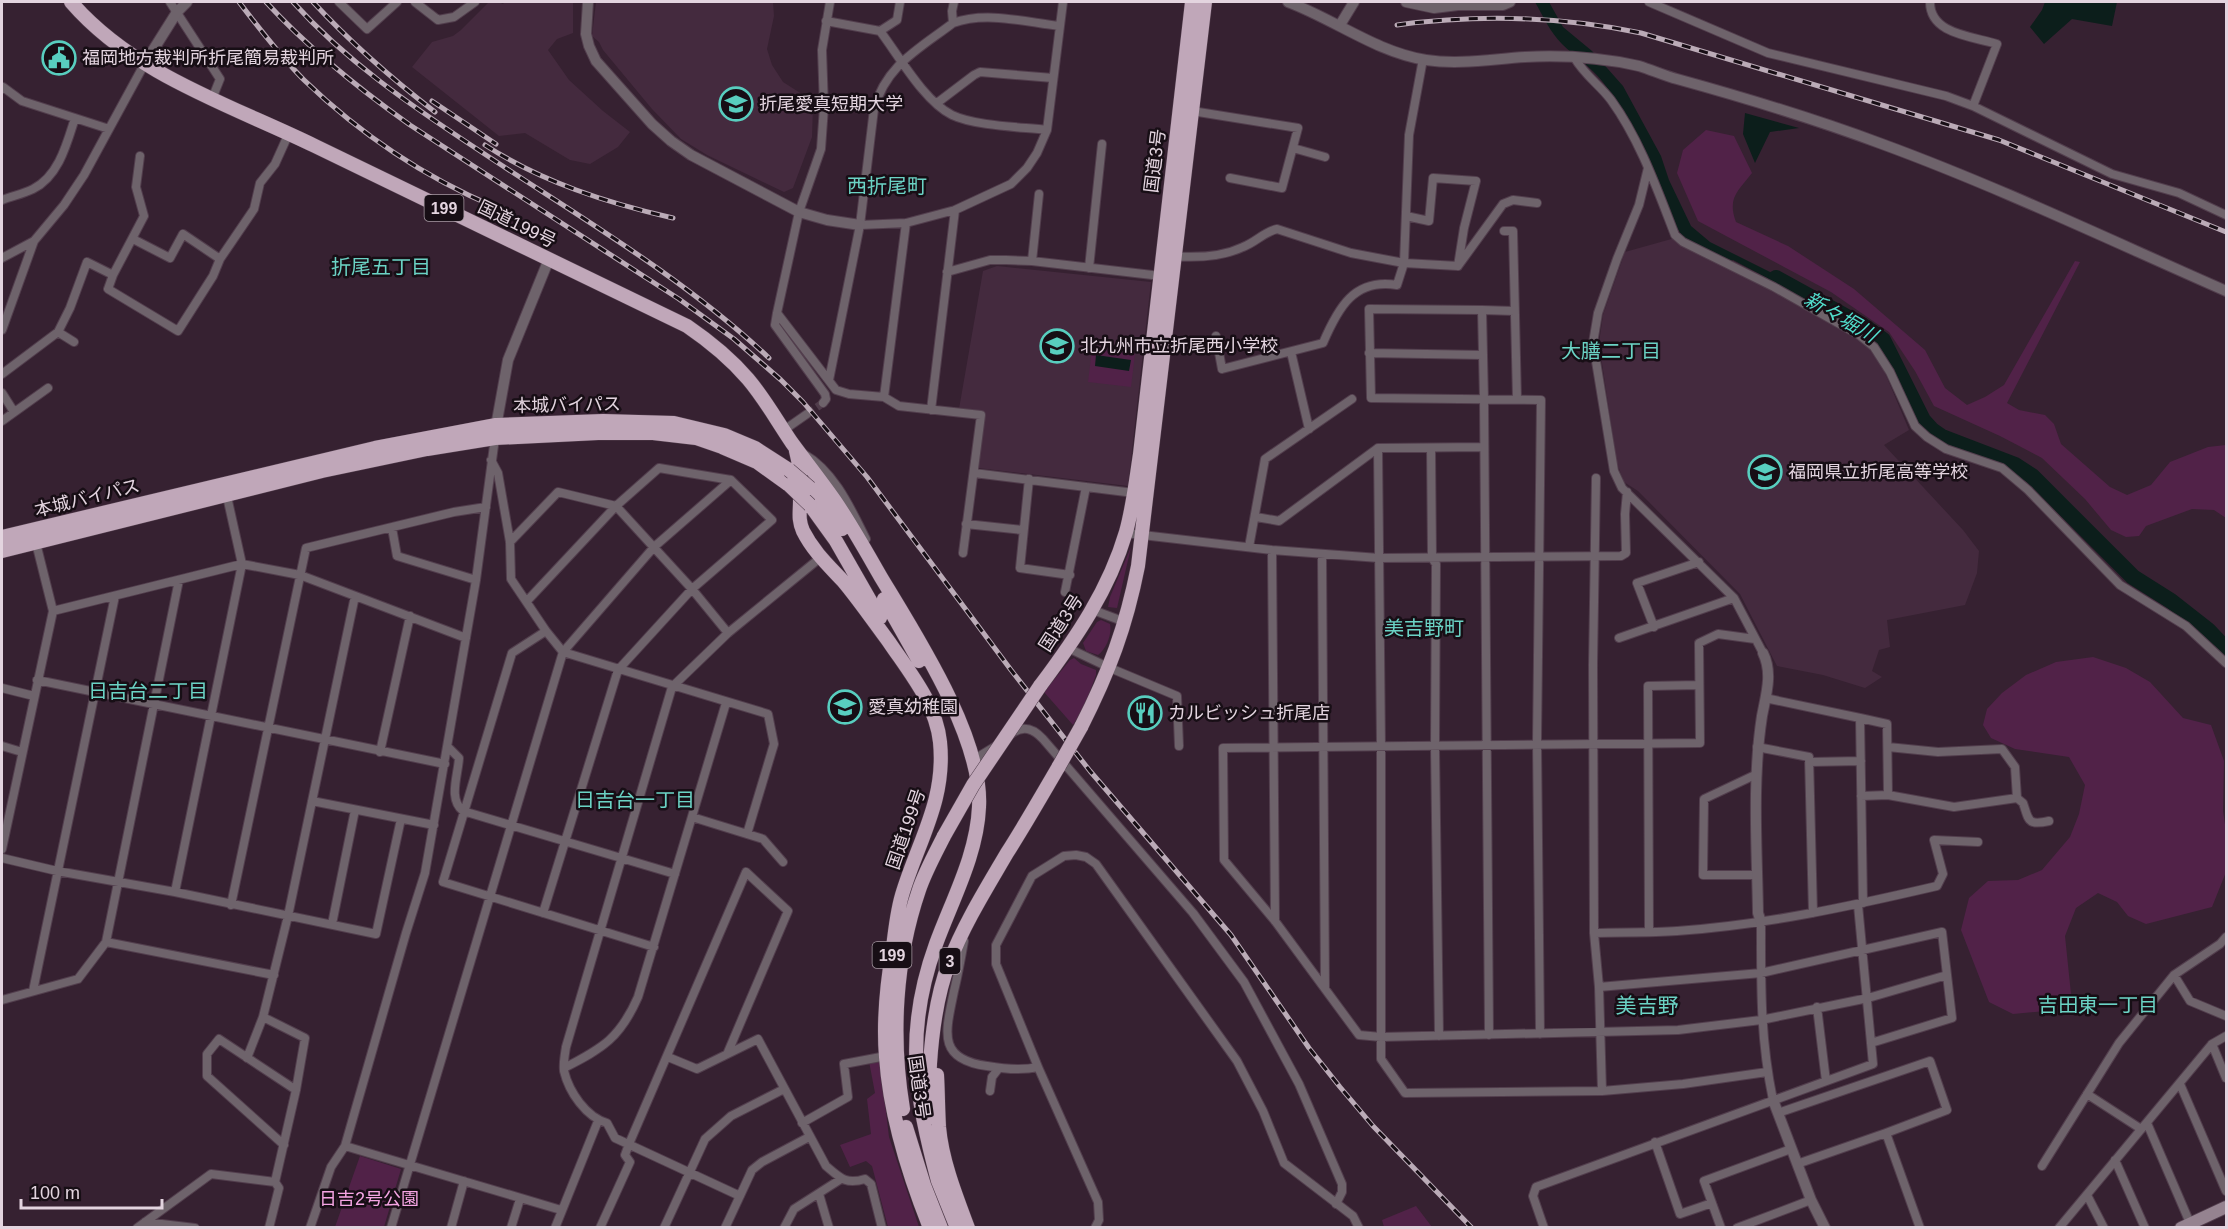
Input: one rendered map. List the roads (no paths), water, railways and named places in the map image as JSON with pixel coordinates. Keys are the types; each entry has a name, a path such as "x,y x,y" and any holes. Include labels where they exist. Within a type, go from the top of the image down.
{"highway":[{"name":"国道199号","path":"71,2 112,39 145,63 179,83 289,133 687,326 742,372 764,399 837,503 915,634 963,730 974,760 979,805 975,837 925,976 916,1033 917,1082 921,1114 938,1181"},
{"name":"国道3号","path":"957,1227 938,1181 929,1100 936,1017 948,964 978,903 1081,727 1110,668 1125,622 1142,536 1192,2"},
{"name":"国道3号","path":"940,1227 909,1140 896,1048 900,977 911,918 919,889 944,836 973,785 1093,610 1117,558 1134,493 1161,276 1168,256 1192,111 1205,2"},
{"name":"本城バイパス","path":"2,537 416,451 496,431 613,421 674,423 724,435 755,448 789,470 822,501 847,536 956,721 974,760"},
{"name":"本城バイパス","path":"496,431 652,433 696,438 757,462 789,485 836,541 920,687"},
{"name":"国道199号","path":"796,447 805,503 798,512 801,526 820,558 858,600 920,687 940,739 941,772 935,807 909,875 896,918 889,973 886,1056 900,1142 914,1188 930,1227"},
{"name":"本城バイパス","path":"2,550 36,543 225,489"},
{"path":"939,1127 937,1061 947,992 964,941 1011,848"},
{"path":"968,1227 955,1195 922,1042 925,1015 934,977 971,852"}],"main road":[{"path":"2186,1225 2226,1207"}],"street":[{"path":"170,2 219,79 212,99"},
{"path":"2,330 34,241 64,205 84,175 145,63 177,12 187,2"},
{"path":"339,2 367,29 397,2"},
{"path":"415,2 438,20 454,17 475,2"},
{"path":"588,2 586,34 592,53 602,68 652,124 691,155 799,212 827,220 860,225 906,223 955,210 1011,184 1027,168 1037,153 1047,130 1063,2"},
{"path":"823,403 826,399 825,394 775,326 799,212 820,149 824,107 822,50 830,2"},
{"path":"880,31 897,20 900,2"},
{"path":"953,23 954,2"},
{"path":"1288,2 1313,11 1382,47 1423,59 1477,62 1527,57 1574,57 1640,67 1739,96 1881,143 2106,237 2226,291"},
{"path":"1340,25 1354,2"},
{"path":"1406,2 1434,8 1458,5 1503,5 1510,2"},
{"path":"1649,2 1768,53 1946,96 1974,106 2112,174 2179,193 2226,215"},
{"path":"1930,2 1930,13 1943,28 1997,44 1974,106"},
{"path":"829,380 860,225 877,100 890,74 953,23 966,19 984,17 1059,27"},
{"path":"826,21 880,31 928,95 951,114 968,120 1047,130"},
{"path":"1574,57 1583,72 1610,98 1648,168 1675,235 1683,242 1774,287 1859,335 1874,347 1890,372 1904,406 1921,432 1946,449 2002,468 2028,490 2120,585 2186,626 2226,663"},
{"path":"1216,336 1222,369 1323,343 1338,310 1362,289 1383,283 1397,285 1404,263 1409,135 1423,59"},
{"path":"937,103 980,72 1053,78"},
{"path":"2,89 3,87 22,101 109,129"},
{"path":"1192,111 1298,128 1282,188 1230,178"},
{"path":"2,200 34,189 51,172 63,156 75,118"},
{"path":"140,156 136,187 144,216 108,289 177,331 213,276 220,259 254,209 260,183 275,164 289,133"},
{"path":"1089,267 1102,144"},
{"path":"1293,148 1325,157"},
{"path":"1648,168 1639,205 1598,313 1593,343 1614,471 1622,488 1734,598 1766,660 1769,676 1757,747 1756,774 1758,914 1761,922 1761,1020 1773,1100 1811,1200 1825,1227"},
{"path":"1406,216 1428,221 1433,178 1476,181 1464,228 1458,266"},
{"path":"1032,261 1039,194"},
{"path":"1458,266 1503,204 1513,200 1537,202"},
{"path":"930,410 955,210"},
{"path":"884,397 906,223"},
{"path":"1168,256 1228,253 1246,247 1267,232 1277,229 1352,253 1404,263 1458,266"},
{"path":"1504,231 1514,231 1517,399"},
{"path":"133,238 170,258 183,234 220,259"},
{"path":"2,258 34,241"},
{"path":"310,1227 331,1167 345,1146 425,873 476,580 491,460 508,360 549,259"},
{"path":"948,272 990,260 1032,261 1161,276"},
{"path":"2,374 58,332 70,308 87,262 113,275"},
{"path":"1514,311 1369,309 1371,398 1541,400 1540,1034"},
{"path":"1482,310 1489,1035"},
{"path":"777,313 836,390 849,394 884,397 899,406 981,415 963,553"},
{"path":"58,332 74,342"},
{"path":"1291,352 1309,429"},
{"path":"1370,353 1483,355"},
{"path":"2,421 48,388"},
{"path":"2,393 14,412"},
{"path":"1249,547 1265,459 1352,399"},
{"path":"784,430 807,414"},
{"path":"1256,518 1279,521 1378,448 1484,447"},
{"path":"1378,448 1382,747 1381,1059 1405,1093 1602,1090 1683,1084 1767,1072"},
{"path":"1431,448 1432,558 1436,564 1435,747 1439,1036"},
{"path":"491,460 498,473 510,542 511,579 563,652 672,687 768,714 774,744 747,834"},
{"path":"527,601 616,506 659,468 731,480 772,520 692,589 618,670 543,913"},
{"path":"974,473 1134,493"},
{"path":"1596,478 1593,746 1594,933 1599,987 1602,1090"},
{"path":"391,1227 513,826 563,652 654,547 731,480"},
{"path":"1029,480 1022,530 1020,568 1070,575"},
{"path":"1065,592 1086,487"},
{"path":"175,892 242,564 225,489"},
{"path":"510,542 558,492 616,506 692,589 728,633"},
{"path":"1125,533 1322,555 1378,558 1621,556 1626,553 1627,492"},
{"path":"231,905 306,548 454,512 486,507"},
{"path":"966,524 1022,530"},
{"path":"392,528 397,556 476,580"},
{"path":"2,849 53,611 36,543"},
{"path":"1272,550 1275,921"},
{"path":"1322,555 1325,989"},
{"path":"740,1196 615,1138 607,1123 598,1121 574,1096 564,1068 566,1047 672,687 728,633 820,558"},
{"path":"1654,627 1637,583 1699,562"},
{"path":"53,611 242,564 300,575 466,638"},
{"path":"2,1000 78,979 106,942 179,580"},
{"path":"33,991 97,692 115,596"},
{"path":"247,1058 262,1017 288,916 355,596"},
{"path":"1619,638 1734,598"},
{"path":"1093,610 1125,622"},
{"path":"380,752 410,616"},
{"path":"546,631 512,652 443,882 654,947"},
{"path":"1755,639 1718,634 1699,643 1700,743 1539,747 1223,748 1224,860 1275,921 1359,1035 1381,1037 1678,1030 1761,1020 1868,998 1947,975"},
{"path":"1068,648 1178,696 1179,746"},
{"path":"38,680 445,765"},
{"path":"1649,932 1648,686 1699,685"},
{"path":"2,688 34,696"},
{"path":"1765,698 1887,724 1888,795"},
{"path":"564,1068 588,1056 617,1034 629,1018 654,947 726,703"},
{"path":"1544,1227 1533,1196 1536,1186 1872,1064 1860,904 1860,718"},
{"path":"974,760 1015,731 1033,730 1193,913 1245,982 1299,1084 1342,1184 1342,1192 1336,1204"},
{"path":"2,746 22,752"},
{"path":"448,747 459,758 459,776 454,795 457,806 464,811 675,874"},
{"path":"1757,747 1809,757 1813,913"},
{"path":"1888,747 1938,752 2002,749 2015,767 2017,798 2023,803 2026,818 2030,822 2039,824 2049,821"},
{"path":"1810,762 1861,761"},
{"path":"1756,774 1704,799 1703,875 1758,875"},
{"path":"1861,796 1888,795 1954,807 2017,798"},
{"path":"312,801 434,825"},
{"path":"332,924 355,810"},
{"path":"692,818 763,839 783,862"},
{"path":"2,858 376,934 401,819"},
{"path":"1594,933 1696,929 1761,922 1860,904 1937,886 1943,874 1934,840 1978,842"},
{"path":"1095,1227 1099,1220 1098,1202 996,964 996,945 1032,876 1064,856 1076,855 1086,857 1096,864 1237,1061 1263,1111 1284,1163 1353,1216 1359,1227"},
{"path":"600,1227 630,1162 625,1155 629,1144 746,872 788,912 728,1052"},
{"path":"1599,987 1761,973 1942,932 1952,1018 1871,1043"},
{"path":"2042,1166 2119,1043 2174,975 2220,944 2226,937"},
{"path":"964,941 946,1033 953,1053 971,1063 999,1068 1026,1070 1038,1066"},
{"path":"106,942 274,975"},
{"path":"2174,975 2190,1001 2226,1017"},
{"path":"1817,1007 1826,1081"},
{"path":"262,1017 305,1038 275,1182 279,1188 269,1227"},
{"path":"2059,1227 2212,1044 2226,1036"},
{"path":"284,1145 207,1076 207,1054 219,1039 296,1090"},
{"path":"668,1057 697,1069 758,1039 826,1166 841,1179 854,1183 865,1179 871,1184 882,1227"},
{"path":"2212,1044 2226,1078"},
{"path":"802,1123 848,1097 844,1064 886,1056"},
{"path":"1778,1113 1930,1061 1947,1110 1797,1164"},
{"path":"990,1091 992,1077 999,1068"},
{"path":"2180,1084 2226,1191"},
{"path":"664,1227 705,1139 731,1116 784,1089"},
{"path":"2087,1094 2144,1126 2186,1225"},
{"path":"555,1227 598,1121"},
{"path":"1886,1133 1920,1227"},
{"path":"725,1227 752,1170 762,1162 809,1137"},
{"path":"942,1142 973,1227"},
{"path":"1655,1142 1680,1214 1712,1203"},
{"path":"345,1146 561,1210"},
{"path":"1721,1227 1704,1181 1791,1149"},
{"path":"2115,1160 2145,1227"},
{"path":"137,1227 211,1174 275,1182"},
{"path":"784,1227 794,1209 841,1179"},
{"path":"451,1227 464,1182"},
{"path":"819,1194 829,1227"},
{"path":"2087,1195 2104,1227"},
{"path":"511,1227 520,1199"},
{"path":"1737,1227 1811,1200"},
{"path":"146,1222 195,1227"}],"waterway":[{"name":"新々堀川","path":"1776,278 1865,327 1883,340 1923,420 1932,430 1942,437 2015,465 2032,476 2133,577 2171,601 2208,630 2226,649"}],"tunnel":[{"path":"807,414 823,403"}],"railway":[{"path":"239,2 295,71 347,118 418,168 495,207"},
{"path":"266,2 317,52 391,111 679,299 734,339 803,402 867,477 1011,670 1090,771 1231,935 1309,1048 1340,1087 1373,1126 1472,1228"},
{"path":"293,2 335,44 403,99 664,273 736,328 769,358"},
{"path":"313,2 372,60 435,112"},
{"path":"1397,25 1459,19 1519,18 1580,23 1641,33 1999,140 2226,232"},
{"path":"432,101 496,144"},
{"path":"485,145 529,170 576,190 673,218"}],"place":[{"name":"福岡地方裁判所折尾簡易裁判所","path":"59,58"},
{"name":"折尾愛真短期大学","path":"736,104"},
{"name":"北九州市立折尾西小学校","path":"1057,346"},
{"name":"福岡県立折尾高等学校","path":"1765,472"},
{"name":"愛真幼稚園","path":"845,707"},
{"name":"カルビッシュ折尾店","path":"1145,713"}],"district":[{"name":"西折尾町","path":"887,186"},
{"name":"折尾五丁目","path":"381,267"},
{"name":"大膳二丁目","path":"1611,351"},
{"name":"美吉野町","path":"1424,628"},
{"name":"日吉台二丁目","path":"148,691"},
{"name":"日吉台一丁目","path":"635,800"},
{"name":"吉田東一丁目","path":"2098,1005"},
{"name":"美吉野","path":"1647,1006"}],"park label":[{"name":"日吉2号公園","path":"369,1199"}]}
